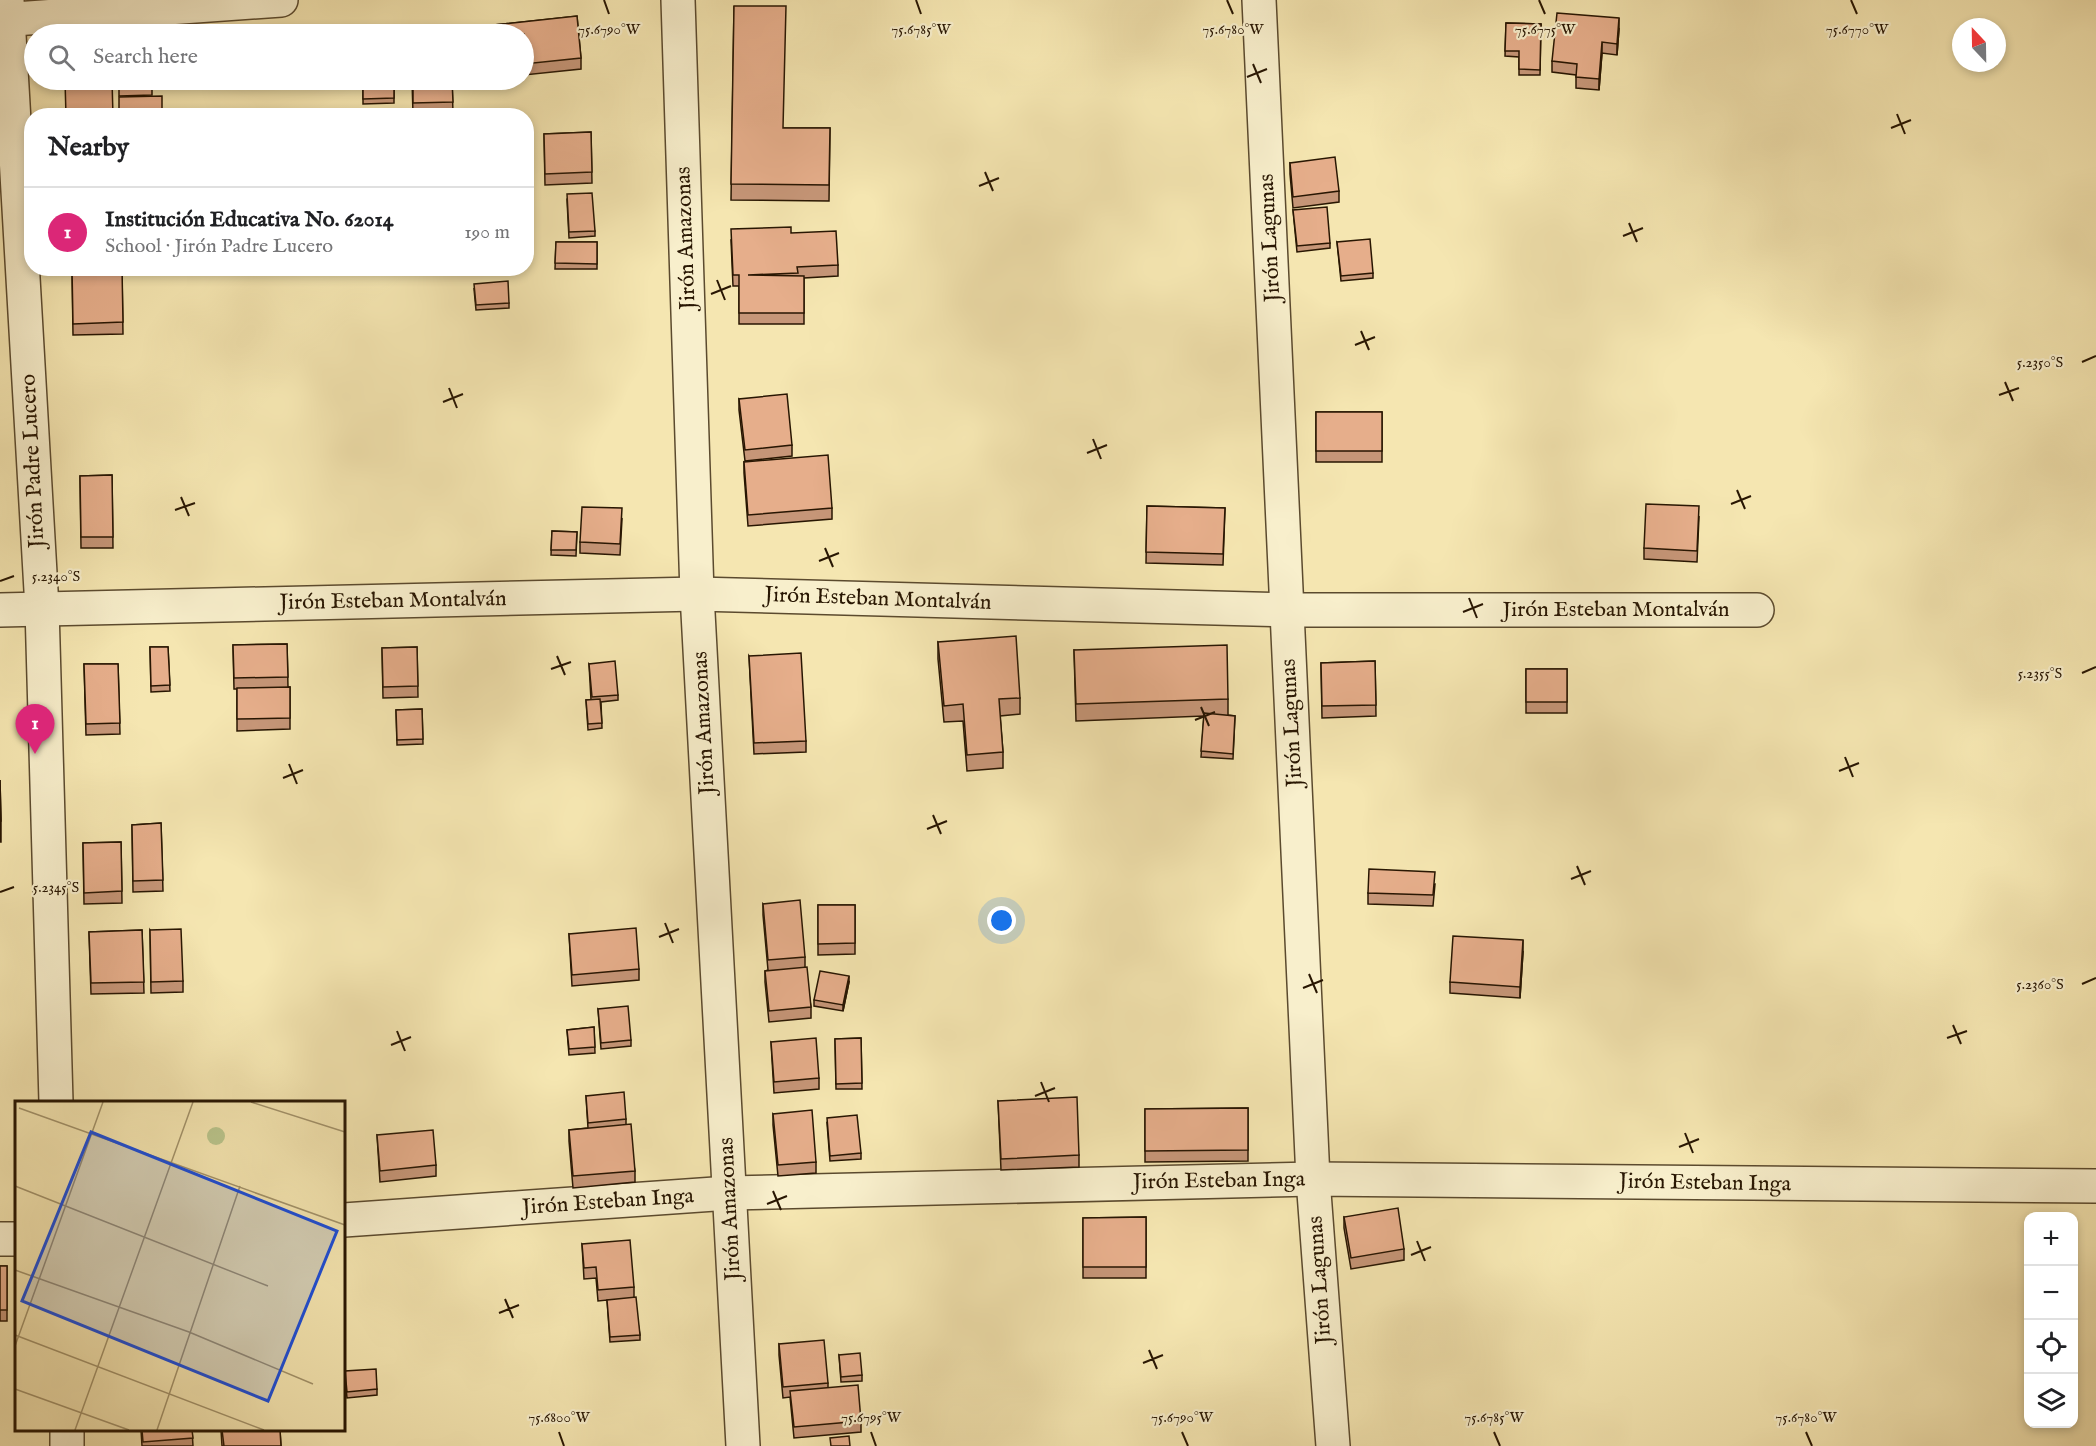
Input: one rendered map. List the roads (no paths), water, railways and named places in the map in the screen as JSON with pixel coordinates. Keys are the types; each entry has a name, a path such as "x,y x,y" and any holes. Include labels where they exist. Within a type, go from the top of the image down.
{"street":[{"path":"5,13 281,0"},
{"name":"Jirón Amazonas","path":"678,0 697,594 743,1446"},
{"name":"Jirón Lagunas","path":"1259,0 1313,1179 1333,1446"},
{"name":"Jirón Padre Lucero","path":"5,13 42,608 56,1101"},
{"name":"Jirón Esteban Montalván","path":"0,610 697,594 1287,610 1757,610"},
{"name":"Jirón Esteban Inga","path":"345,1220 729,1193 1313,1179 2096,1186"}],"place":[{"name":"Institución Educativa No. 62014","path":"35,754"}]}
